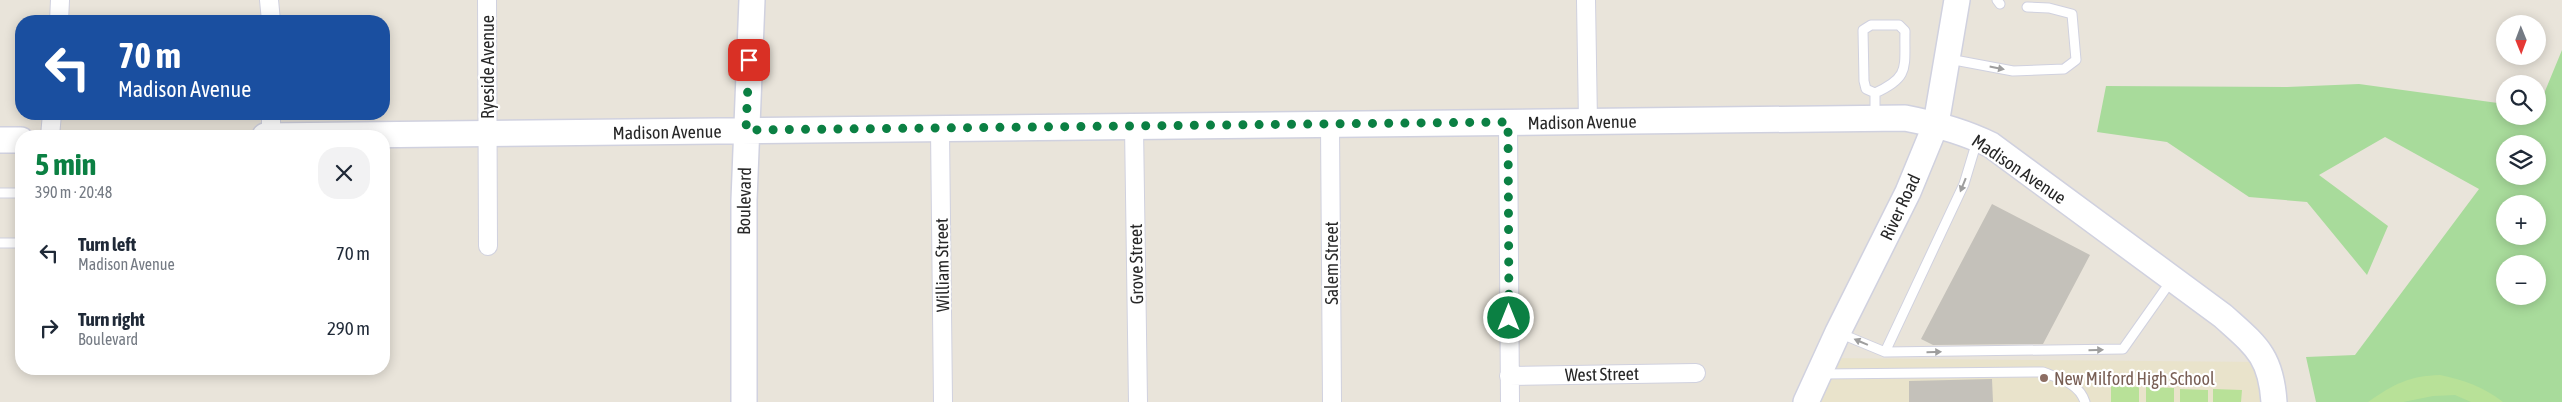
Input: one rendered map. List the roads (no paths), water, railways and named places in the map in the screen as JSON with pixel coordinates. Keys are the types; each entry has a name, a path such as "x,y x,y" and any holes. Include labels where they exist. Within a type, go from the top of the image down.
{"main road":[{"name":"Boulevard","path":"744,402 746,130 752,0"},
{"name":"River Road","path":"1806,402 1838,332 1908,192 1936,124 1949,59 1957,0"},
{"name":"Madison Avenue","path":"390,135 1905,118 1936,124 1978,138 1991,145 2223,316 2258,347 2273,382 2274,402"},
{"path":"0,140 15,140"}],"street":[{"path":"59,15 60,0"},
{"path":"269,0 270,15"},
{"name":"Ryeside Avenue","path":"487,0 486,134 488,246"},
{"path":"1586,0 1588,122"},
{"path":"1508,122 1510,402"},
{"name":"Salem Street","path":"1330,124 1332,402"},
{"name":"Grove Street","path":"1134,126 1138,402"},
{"name":"William Street","path":"940,129 943,402"},
{"name":"West Street","path":"1509,376 1696,373"}],"lane":[{"path":"1949,59 2013,71 2064,69 2076,60 2072,14 2049,8 2027,7"},
{"path":"1899,24 1905,31 1903,73 1895,84 1875,93 1866,89 1864,81 1863,30 1871,25 1899,24"},
{"path":"1874,118 1875,93"},
{"path":"1885,352 1964,184 1978,138"},
{"path":"0,193 15,194"},
{"path":"0,243 15,243"},
{"path":"1838,332 1885,352 2123,350 2173,279"},
{"path":"1819,374 2043,372 2070,382 2083,394 2085,402"}],"place":[{"name":"New Milford High School","path":"2044,378"}]}
